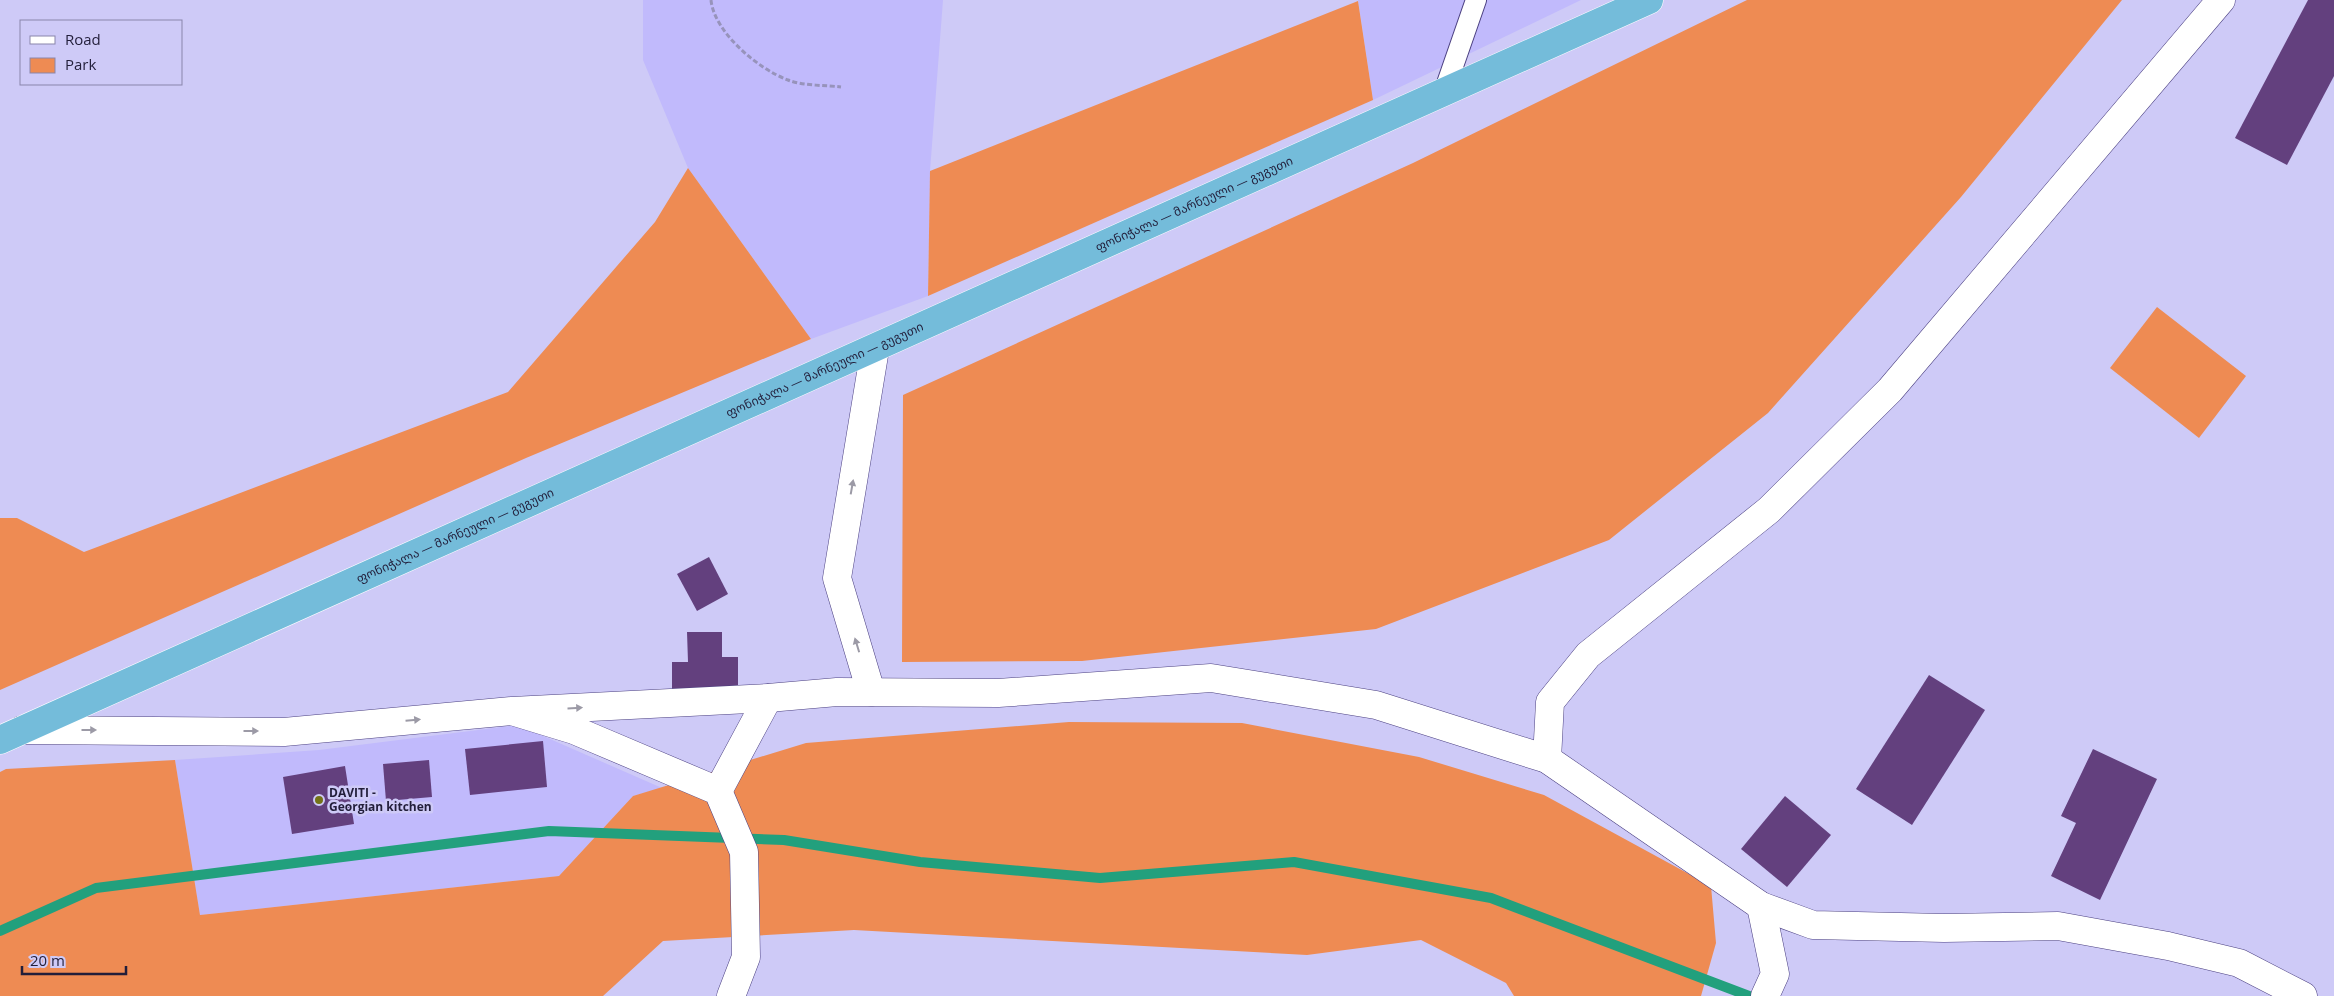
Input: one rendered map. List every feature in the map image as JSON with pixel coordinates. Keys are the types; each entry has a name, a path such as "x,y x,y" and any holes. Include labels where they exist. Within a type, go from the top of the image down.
{"highway":[{"name":"ფონიჭალა — მარნეული — გუგუთი","path":"11,735 876,349 1649,0"}],"street":[{"path":"1547,759 1550,702 1588,655 1769,510 1890,390 2222,0"},
{"path":"871,692 837,578 876,349"},
{"path":"11,735 284,732 512,711 768,698 837,692 998,693 1211,678 1376,704 1547,759 1761,906 1813,925 1944,928 2058,926 2168,946 2239,963 2303,996"},
{"path":"718,792 768,698"},
{"path":"512,711 574,730 718,792 744,852 746,958 731,996"},
{"path":"1761,906 1775,974 1765,996"}],"lane":[{"path":"1444,92 1476,0"}],"path":[{"path":"711,0 712,11 724,32 759,64 789,80 841,86"}],"shaded area":[{"path":"643,0 943,0 930,171 928,296 811,339 688,168 643,60"},
{"path":"1358,0 1581,0 1373,100"},
{"path":"518,725 662,788 633,796 559,876 200,915 175,760 319,750"}],"green space":[{"path":"1747,0 2122,0 1961,197 1768,413 1609,540 1376,629 1082,661 902,662 903,395 1413,163"},
{"path":"1358,1 1373,100 928,296 930,171"},
{"path":"688,168 811,339 526,458 0,690 0,518 17,518 84,552 508,392 655,222"},
{"path":"2157,307 2246,376 2199,438 2110,368"},
{"path":"1069,722 1242,723 1419,757 1544,795 1711,886 1716,943 1701,996 1514,996 1506,983 1421,940 1307,955 854,930 663,941 603,996 0,996 0,772 6,769 175,760 200,915 559,876 633,796 806,743"}],"building":[{"path":"2308,0 2334,0 2334,76 2287,165 2235,138"},
{"path":"709,557 728,594 697,611 677,574"},
{"path":"687,632 722,632 722,657 738,657 738,690 672,690 672,662 688,662"},
{"path":"1929,675 1985,710 1912,825 1856,789"},
{"path":"543,741 547,787 470,795 465,749"},
{"path":"2093,749 2157,779 2100,900 2051,876 2076,823 2061,816"},
{"path":"429,760 432,797 386,801 383,764"},
{"name":"DAVITI - Georgian kitchen","path":"345,766 354,824 292,834 283,777"},
{"path":"1785,796 1831,835 1787,887 1741,849"}],"waterway":[{"path":"0,931 96,888 549,831 784,840 920,862 1100,878 1294,862 1491,898 1749,996"}],"place":[{"name":"DAVITI - Georgian kitchen","path":"319,800"}]}
